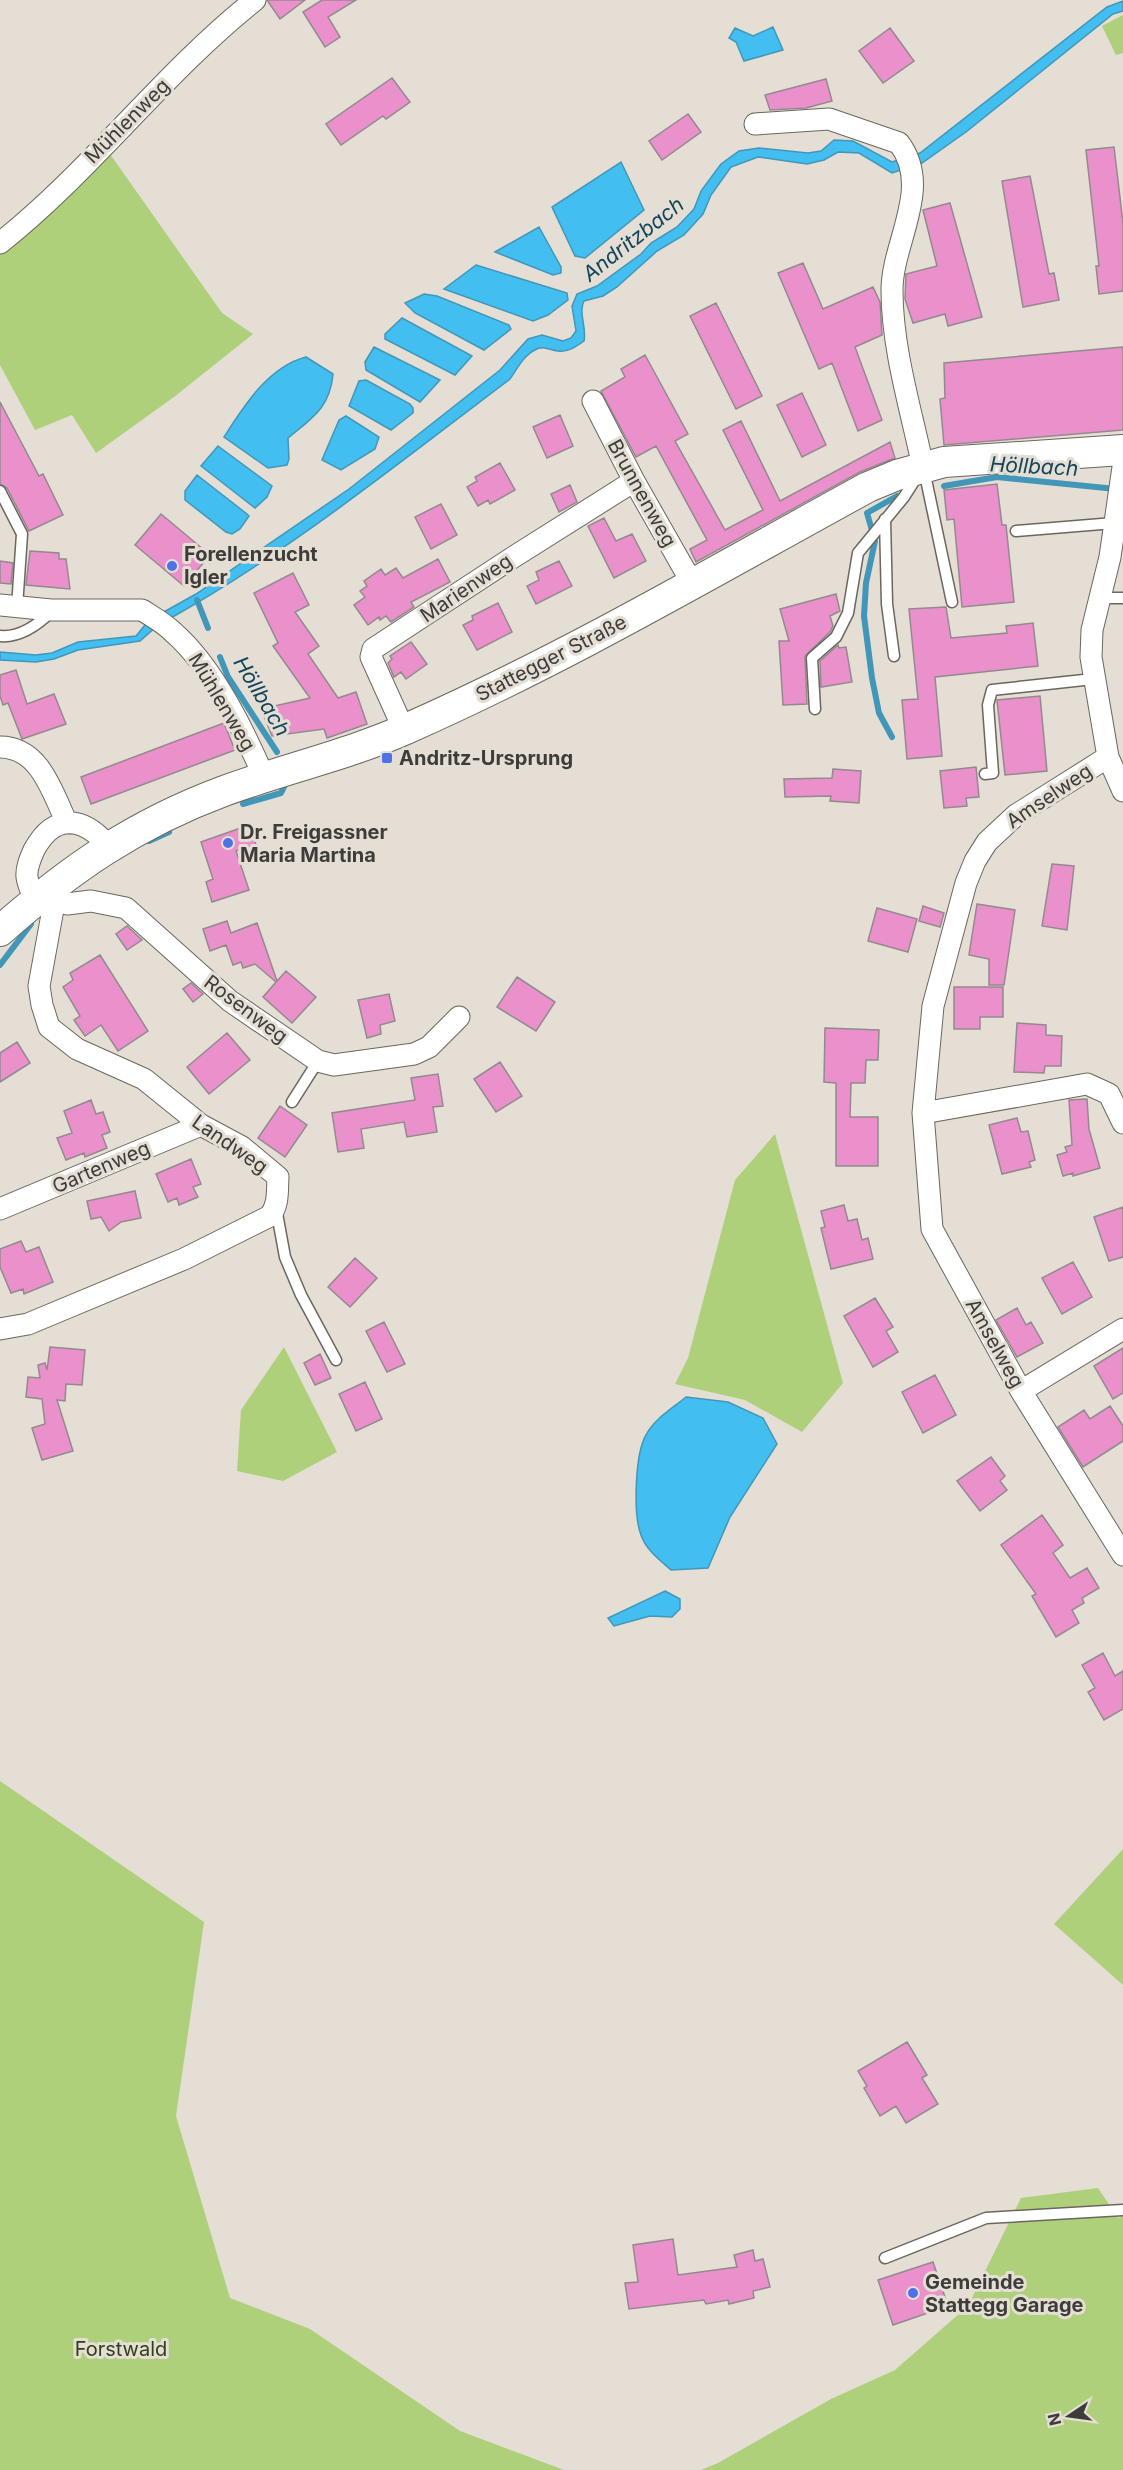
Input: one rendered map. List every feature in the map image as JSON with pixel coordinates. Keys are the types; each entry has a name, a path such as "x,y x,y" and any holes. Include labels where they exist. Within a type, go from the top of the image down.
{"main road":[{"name":"Stattegger Straße","path":"0,931 38,897 108,846 195,802 404,730 536,667 868,486 944,462 1122,472"}],"street":[{"name":"Mühlenweg","path":"0,243 57,192 218,32 255,0"},
{"path":"755,124 829,119 898,143 908,163 914,182 892,288 897,345 923,467"},
{"name":"Brunnenweg","path":"592,401 692,584"},
{"path":"1122,472 1110,557 1092,630 1091,657 1108,757 1123,791"},
{"name":"Marienweg","path":"404,730 371,657 373,649 634,481"},
{"name":"Mühlenweg","path":"9,606 142,610 172,631 190,649 246,736 264,777"},
{"path":"0,747 8,747 26,754 37,763 67,823 82,825 100,837 108,846"},
{"name":"Amselweg","path":"1108,757 1016,815 987,842 975,861 966,883 933,1006 923,1113 932,1229 1021,1391 1123,1555"},
{"name":"Landweg","path":"67,823 60,823 40,841 29,862 27,876 38,897 53,909 39,986 49,1027 76,1049 144,1079 201,1125 242,1147 278,1177 276,1208"},
{"name":"Rosenweg","path":"38,897 67,904 91,901 126,908 231,1001 318,1061"},
{"path":"318,1061 334,1065 414,1054 429,1047 459,1017"},
{"path":"923,1113 1087,1084 1109,1094 1123,1123"},
{"name":"Gartenweg","path":"0,1209 201,1125"},
{"path":"0,1329 28,1324 184,1258 270,1216 276,1208"},
{"path":"1021,1391 1123,1329"}],"lane":[{"path":"815,710 812,658 836,637 848,613 858,553 904,497 923,467"},
{"path":"923,467 952,602"},
{"path":"0,491 22,534 9,606"},
{"path":"885,519 887,604 894,656"},
{"path":"1016,531 1114,523"},
{"path":"1100,598 1123,598"},
{"path":"0,636 18,635 41,622 53,609"},
{"path":"985,774 993,773 988,705 992,690 1093,679"},
{"path":"292,1102 318,1061"},
{"path":"276,1208 285,1257 301,1295 336,1360"},
{"path":"885,2258 986,2218 1123,2210"}],"green space":[{"path":"1123,15 1123,53 1116,55 1102,26"},
{"path":"110,154 222,313 253,334 174,397 96,453 72,415 35,430 0,365 0,252"},
{"path":"775,1134 843,1383 802,1432 745,1400 675,1384 688,1358 735,1180"},
{"path":"284,1347 337,1452 283,1481 237,1471 241,1410"},
{"name":"Forstwald","path":"0,1781 204,1922 176,2116 230,2298 310,2329 460,2431 564,2470 0,2470"},
{"path":"1123,1849 1123,1985 1054,1924"},
{"path":"1098,2188 1118,2218 1123,2216 1123,2470 701,2470 718,2463 831,2399 895,2370 968,2306 1021,2198"}],"water":[{"path":"1123,1 1123,11 1113,14 966,132 922,163 892,173 859,153 838,152 824,160 807,164 758,157 731,167 711,195 703,214 684,235 657,251 617,287 603,296 584,301 582,310 584,341 565,351 541,348 531,352 510,379 301,536 214,593 169,619 162,613 196,594 349,489 500,370 528,339 542,335 563,341 571,338 576,331 572,306 577,294 597,286 641,254 651,243 677,227 694,209 701,191 721,164 739,151 759,148 808,153 821,151 834,140 853,141 892,162 920,153 1107,7"},
{"path":"773,27 783,50 744,61 736,42 729,38 735,28 753,36"},
{"path":"621,162 644,210 585,258 575,256 552,207"},
{"path":"539,227 561,267 561,273 553,275 495,252"},
{"path":"476,265 567,293 568,300 548,315 533,321 444,289"},
{"path":"424,294 437,296 509,325 511,329 484,350 415,313 405,303"},
{"path":"402,318 472,356 455,375 385,339 385,334"},
{"path":"374,347 440,380 420,402 366,370 365,362"},
{"path":"306,357 333,374 328,396 318,411 288,438 287,465 268,468 224,437 258,389 280,369"},
{"path":"366,380 410,404 413,413 391,430 349,406 359,381"},
{"path":"346,416 379,437 375,449 341,470 322,460 339,420"},
{"path":"218,446 272,486 267,497 255,508 201,466"},
{"path":"197,475 249,516 240,529 232,534 226,532 185,500 185,491"},
{"path":"149,620 157,626 140,641 78,650 54,659 36,662 0,660 0,652 36,655 52,653 78,642 136,636"},
{"path":"686,1397 728,1402 763,1418 777,1444 730,1517 708,1568 671,1570 650,1550 641,1535 636,1499 637,1469 642,1444 649,1429"},
{"path":"665,1591 680,1599 680,1609 672,1617 650,1616 614,1626 608,1618"}],"building":[{"path":"267,0 305,0 280,19"},
{"path":"322,0 356,0 328,17 340,37 325,47 303,12"},
{"path":"890,28 914,61 883,83 859,51"},
{"path":"392,78 410,102 386,119 383,116 341,145 326,124"},
{"path":"826,79 832,101 806,108 770,110 765,95"},
{"path":"688,114 701,132 662,160 649,141"},
{"path":"1114,147 1123,223 1123,291 1099,294 1096,266 1099,266 1086,150"},
{"path":"1030,176 1049,274 1054,273 1059,300 1023,307 1002,181"},
{"path":"950,203 982,317 948,326 945,314 913,323 905,299 906,274 937,266 923,210"},
{"path":"803,263 823,309 873,287 880,302 882,335 855,347 882,420 858,431 832,363 819,369 778,273"},
{"path":"716,303 762,396 736,409 690,316"},
{"path":"1123,347 1123,430 944,445 940,399 945,398 944,363"},
{"path":"645,355 688,434 675,441 725,530 763,510 723,430 741,421 780,501 890,442 895,458 860,472 696,562 690,549 707,540 656,446 636,457 601,391 625,377 621,369"},
{"path":"802,393 826,445 802,457 777,405"},
{"path":"0,402 39,476 43,474 63,515 29,531 7,488 0,484"},
{"path":"560,415 573,446 547,458 533,427"},
{"path":"500,463 515,490 490,504 488,500 478,506 467,487 477,481 475,477"},
{"path":"997,484 1002,525 1006,525 1014,602 962,607 954,519 947,520 944,490"},
{"path":"570,485 577,502 559,512 551,494"},
{"path":"441,504 457,535 431,549 415,517"},
{"path":"161,514 210,555 184,586 135,545"},
{"path":"604,518 616,541 632,534 646,561 614,578 588,526"},
{"path":"30,551 59,553 59,559 66,559 70,589 26,585"},
{"path":"438,559 450,582 411,602 414,607 391,622 386,616 380,620 379,617 368,625 354,605 365,597 360,591 367,586 364,581 381,569 385,575 396,568 403,578"},
{"path":"0,561 13,563 11,584 0,583"},
{"path":"559,561 572,586 536,604 527,586 539,580 536,572"},
{"path":"293,573 309,605 295,612 319,646 308,654 338,698 356,692 367,724 327,738 324,729 272,736 261,709 310,698 273,646 278,643 254,593"},
{"path":"836,594 840,611 830,616 833,626 830,632 805,656 807,704 783,705 779,641 789,641 780,609"},
{"path":"498,603 512,632 477,650 463,625 473,620 472,616"},
{"path":"946,607 951,638 1007,633 1006,626 1033,623 1038,666 935,677 942,756 907,759 902,700 918,699 909,609"},
{"path":"411,642 427,664 406,679 401,672 394,677 388,663 392,659 390,656"},
{"path":"838,645 839,648 846,647 852,682 821,687 820,661"},
{"path":"16,670 27,704 54,694 66,724 22,739 8,703 3,705 0,696 0,675"},
{"path":"1040,696 1047,771 1005,775 997,700"},
{"path":"224,723 235,750 91,804 81,777"},
{"path":"976,767 979,797 966,798 967,806 944,808 940,771"},
{"path":"833,769 861,771 859,803 830,801 831,796 785,797 784,779 832,778"},
{"path":"249,825 256,845 236,851 249,890 212,902 206,882 213,879 201,842"},
{"path":"1052,864 1074,866 1067,930 1042,926"},
{"path":"977,904 1015,910 1004,985 989,985 989,959 969,955"},
{"path":"923,906 944,913 940,927 919,921"},
{"path":"877,908 917,919 908,952 868,941"},
{"path":"227,921 231,933 257,923 277,981 286,971 316,997 292,1023 263,997 276,982 255,964 243,968 241,962 233,965 226,945 210,951 203,929"},
{"path":"127,926 142,940 127,950 116,934"},
{"path":"100,955 148,1031 118,1051 101,1025 85,1036 74,1020 80,1016 63,987 73,980 70,973"},
{"path":"517,977 555,1002 536,1031 497,1007"},
{"path":"191,983 203,994 193,1002 183,989"},
{"path":"954,987 1003,987 1003,1017 980,1017 980,1029 954,1029"},
{"path":"389,994 395,1021 380,1025 381,1034 367,1038 358,1000"},
{"path":"1017,1023 1046,1025 1046,1035 1062,1036 1061,1066 1045,1066 1044,1073 1014,1072"},
{"path":"825,1028 879,1030 878,1060 866,1060 865,1083 851,1083 850,1117 878,1117 878,1166 836,1166 836,1083 824,1082"},
{"path":"227,1033 250,1060 209,1094 187,1067"},
{"path":"17,1042 30,1063 0,1082 0,1053"},
{"path":"500,1062 522,1096 496,1112 474,1079"},
{"path":"438,1074 443,1106 433,1107 437,1132 407,1137 404,1122 361,1129 364,1148 338,1152 332,1113 415,1100 411,1078"},
{"path":"1087,1099 1089,1129 1100,1168 1073,1176 1073,1173 1063,1176 1057,1155 1067,1152 1065,1147 1072,1145 1069,1100"},
{"path":"91,1100 96,1114 103,1112 110,1132 102,1135 107,1148 85,1157 84,1153 66,1160 57,1138 72,1133 64,1111"},
{"path":"280,1106 307,1125 285,1157 258,1138"},
{"path":"1017,1118 1021,1132 1028,1131 1035,1160 1029,1162 1031,1167 1002,1174 989,1125"},
{"path":"191,1159 201,1184 193,1187 198,1197 179,1205 177,1198 168,1202 156,1174"},
{"path":"135,1191 141,1218 121,1222 109,1231 101,1217 91,1219 87,1201"},
{"path":"844,1205 848,1221 857,1219 862,1240 868,1238 873,1259 831,1269 821,1228 825,1227 821,1211"},
{"path":"1123,1207 1123,1257 1109,1261 1094,1217"},
{"path":"21,1241 26,1252 39,1247 53,1282 24,1294 23,1289 11,1293 0,1267 0,1249"},
{"path":"355,1258 377,1278 350,1307 328,1287"},
{"path":"1073,1262 1092,1297 1062,1314 1042,1278"},
{"path":"875,1298 893,1327 886,1331 898,1352 873,1367 844,1316"},
{"path":"1017,1308 1026,1325 1031,1322 1043,1343 1017,1357 996,1320"},
{"path":"384,1322 405,1364 387,1372 366,1331"},
{"path":"50,1347 85,1350 82,1385 66,1384 65,1401 57,1400 73,1451 42,1460 32,1428 45,1424 42,1399 26,1397 28,1377 40,1378 38,1365 45,1363 47,1370"},
{"path":"1123,1348 1123,1393 1113,1399 1094,1366"},
{"path":"320,1354 331,1378 315,1385 304,1363"},
{"path":"935,1375 956,1415 923,1433 902,1392"},
{"path":"365,1382 382,1419 356,1431 339,1394"},
{"path":"1110,1406 1123,1426 1123,1441 1083,1467 1058,1427 1084,1410 1090,1419"},
{"path":"991,1457 1005,1476 1000,1481 1007,1490 980,1511 957,1481"},
{"path":"1042,1515 1063,1545 1053,1553 1070,1578 1087,1568 1099,1588 1082,1598 1084,1603 1072,1610 1079,1623 1056,1637 1032,1596 1036,1594 1001,1545"},
{"path":"1103,1653 1115,1676 1123,1671 1123,1709 1104,1720 1088,1692 1095,1688 1082,1665"},
{"path":"907,2042 927,2075 922,2078 938,2104 906,2123 896,2106 880,2116 864,2088 867,2086 858,2071"},
{"path":"673,2239 678,2275 737,2267 734,2255 753,2250 755,2261 763,2259 770,2287 753,2291 754,2298 729,2304 728,2300 706,2304 704,2300 629,2309 625,2283 638,2282 633,2245"},
{"name":"Gemeinde Stattegg Garage","path":"933,2262 948,2306 893,2325 878,2280"}],"waterway":[{"name":"Höllbach","path":"944,486 997,477 1116,489"},
{"path":"892,737 879,713 864,616 866,583 875,541 867,513 897,496"},
{"name":"Höllbach","path":"197,600 208,628"},
{"name":"Höllbach","path":"220,657 228,677 277,752"},
{"name":"Höllbach","path":"243,804 281,793 285,785"},
{"name":"Höllbach","path":"149,841 169,832"},
{"name":"Höllbach","path":"0,965 31,924"}],"place":[{"name":"Forellenzucht Igler","path":"172,566"},
{"name":"Andritz-Ursprung","path":"387,758"},
{"name":"Dr. Freigassner Maria Martina","path":"228,843"},
{"name":"Gemeinde Stattegg Garage","path":"913,2293"}],"water label":[{"name":"Andritzbach","path":"633,239"}]}
